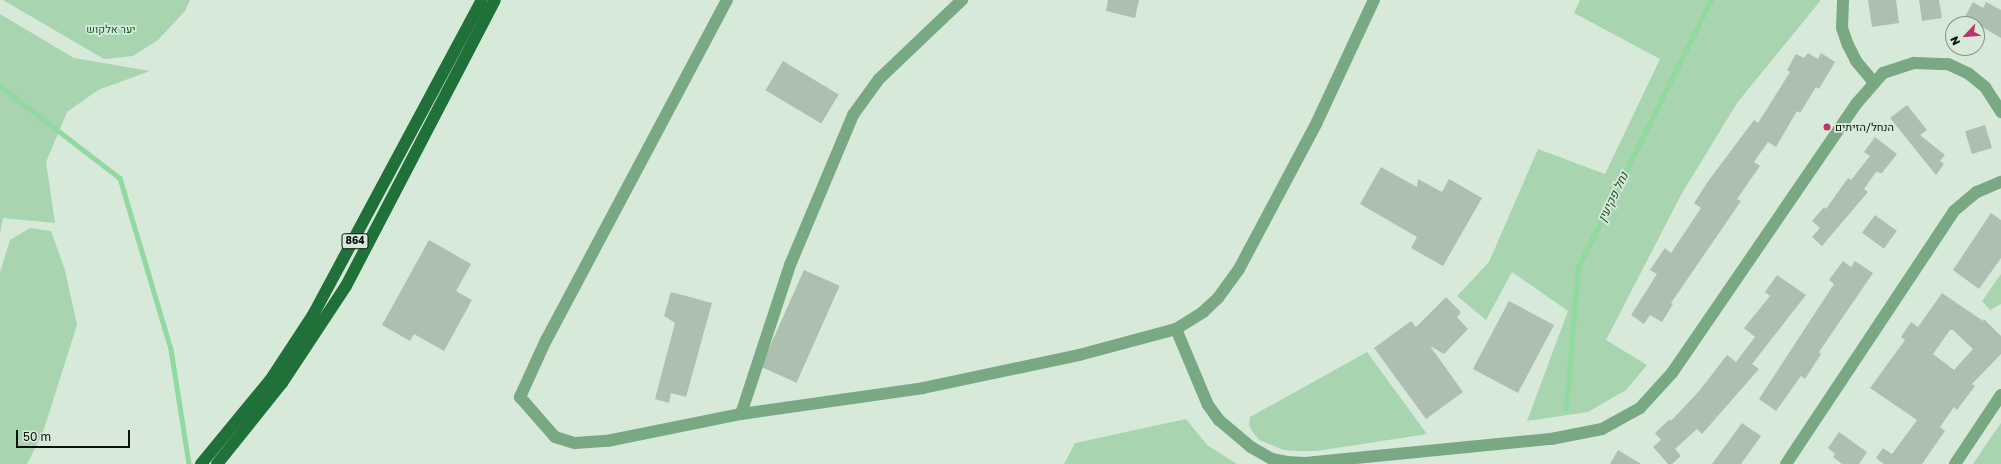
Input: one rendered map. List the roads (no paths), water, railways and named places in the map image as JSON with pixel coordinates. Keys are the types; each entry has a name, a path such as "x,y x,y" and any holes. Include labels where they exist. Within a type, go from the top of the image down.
{"main road":[{"name":"864","path":"201,464 271,379 313,315 482,0"},
{"name":"864","path":"218,464 282,383 346,286 495,0"}],"street":[{"path":"727,0 550,333 520,397 555,437 575,443 607,441 741,414 923,388 1079,355 1176,329 1204,312 1218,298 1239,269 1317,122 1374,0"},
{"path":"741,414 790,265 853,115 879,79 962,0"},
{"path":"1843,0 1842,28 1848,45 1856,61 1873,81"},
{"path":"1176,329 1208,405 1219,420 1251,447 1272,459 1305,463 1551,439 1602,429 1640,408 1672,374 1873,81 1891,69 1914,63 1948,64 1969,74 1985,87 2001,112"},
{"path":"1786,464 1954,211 1977,192 2001,182"},
{"path":"1955,464 2001,395"}],"waterway":[{"name":"נחל פקיעין","path":"1566,409 1578,267 1711,0"},
{"path":"0,86 120,178 171,349 189,464"}],"place":[{"name":"הנחל/הזיתים","path":"1827,127"}],"park label":[{"name":"יער אלקוש","path":"111,29"}]}
